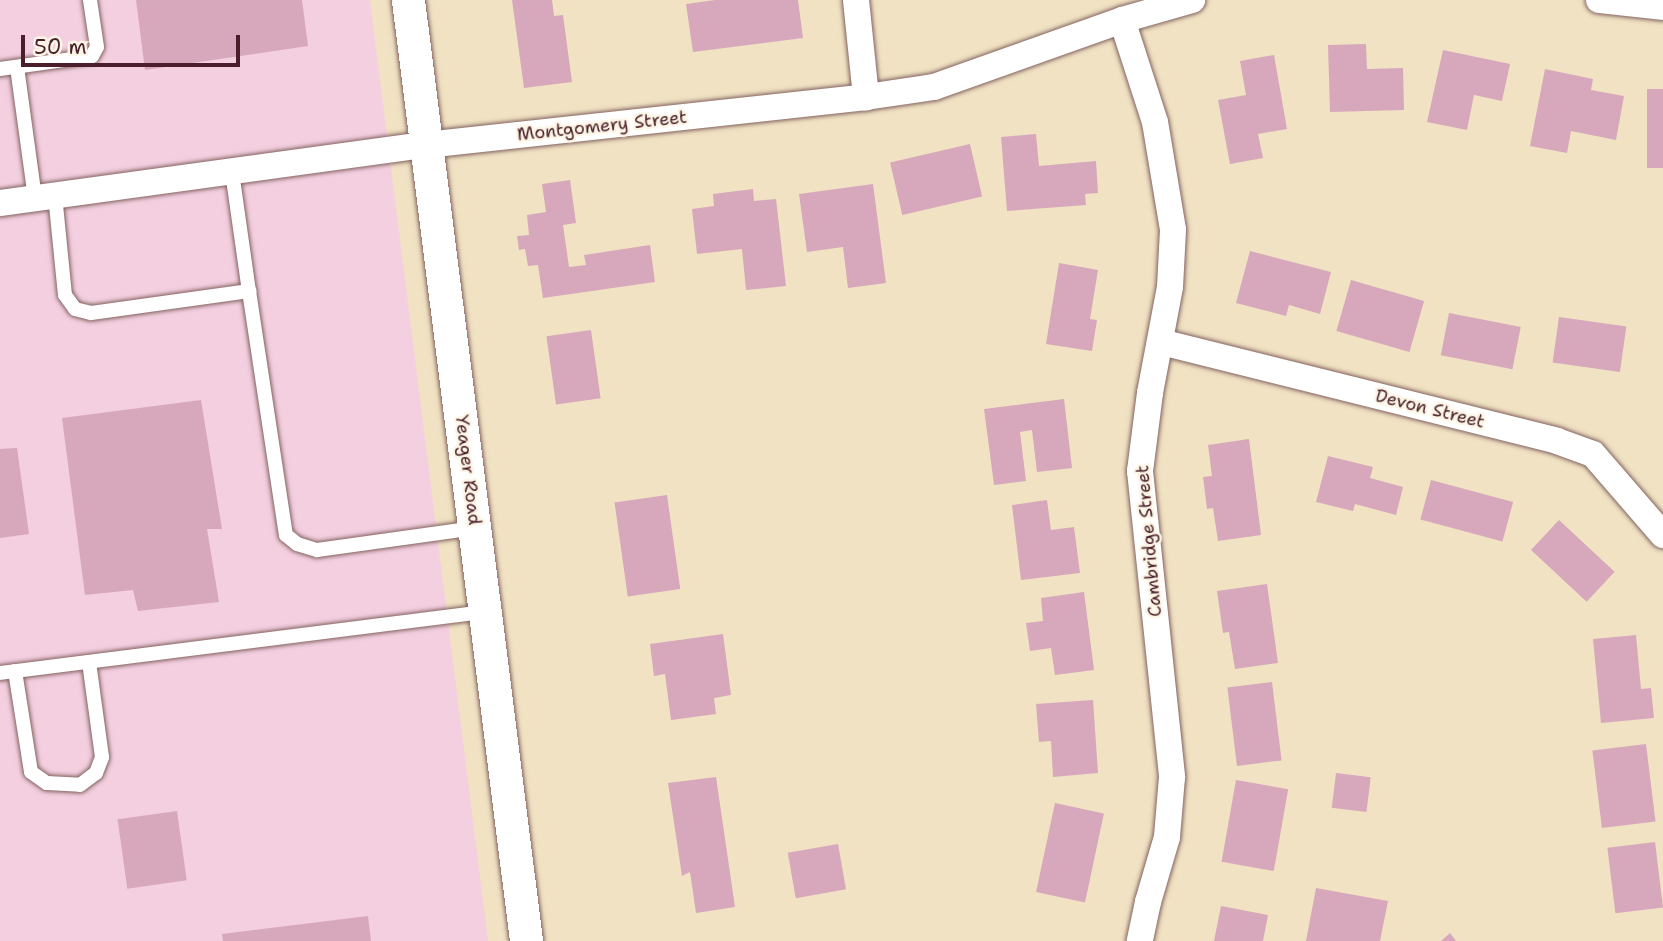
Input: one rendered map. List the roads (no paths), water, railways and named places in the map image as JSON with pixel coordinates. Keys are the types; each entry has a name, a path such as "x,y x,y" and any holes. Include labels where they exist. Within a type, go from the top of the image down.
{"street":[{"name":"Yeager Road","path":"408,0 487,612 526,941"},
{"path":"856,0 866,97"},
{"name":"Montgomery Street","path":"0,203 426,145 866,97 934,87 1122,20 1192,0"},
{"path":"1599,0 1628,5 1663,6"},
{"name":"Cambridge Street","path":"1122,20 1155,122 1171,217 1170,287 1150,393 1140,471 1172,777 1167,837 1147,902 1140,941"},
{"name":"Devon Street","path":"1161,342 1557,441 1593,454 1663,535"}],"lane":[{"path":"0,69 92,56 97,52 90,0"},
{"path":"17,66 65,295 75,309 91,313 249,291"},
{"path":"232,172 286,535 297,544 317,550 475,527"},
{"path":"89,662 102,757 96,773 80,785 47,783 31,772 8,672 487,612"}]}
